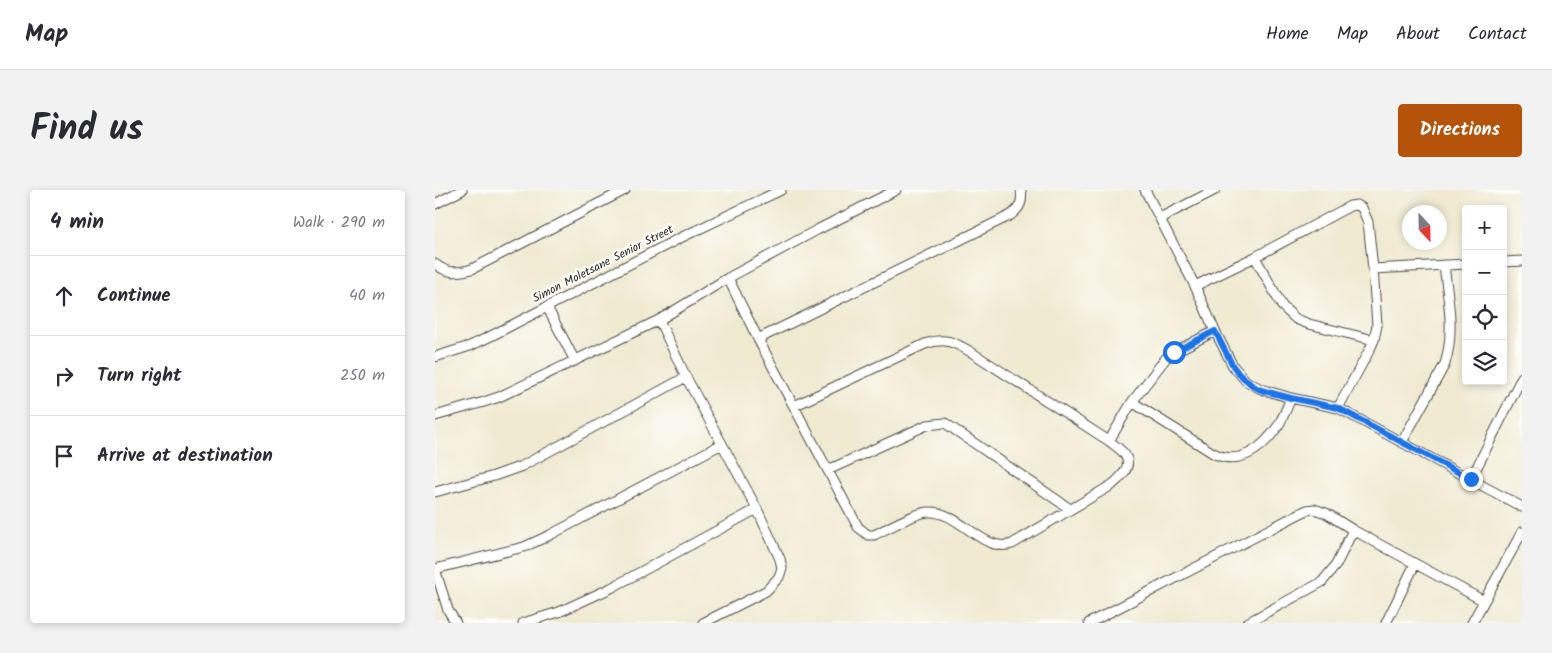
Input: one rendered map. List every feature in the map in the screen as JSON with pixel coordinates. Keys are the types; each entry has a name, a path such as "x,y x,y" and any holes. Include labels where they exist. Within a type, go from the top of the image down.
{"street":[{"path":"435,204 462,190"},
{"path":"435,264 441,269 453,273 472,269 625,190"},
{"name":"Simon Moletsane Senior Street","path":"435,357 470,346 679,239 781,190"},
{"path":"435,416 483,402 575,361 659,320 728,278 896,190"},
{"path":"758,339 1011,215 1022,202 1021,190"},
{"path":"1145,190 1195,286 1233,366 1246,381 1261,390 1338,408 1522,507"},
{"path":"1160,218 1215,190"},
{"path":"1195,286 1255,257 1342,210 1357,205 1362,208 1368,222 1377,325 1374,340 1338,408"},
{"path":"1255,257 1282,306 1296,320 1374,340"},
{"path":"1507,262 1522,261"},
{"path":"1373,270 1462,264"},
{"path":"1402,442 1445,364 1449,351 1451,329 1444,265"},
{"path":"728,278 758,339 858,527 868,535 874,535 925,512 935,512 953,519 994,545 1005,546 1012,544 1111,485 1121,477 1125,471 1127,461 1125,455 1109,441 959,344 941,340 925,344 794,406"},
{"path":"547,307 575,361"},
{"path":"659,320 686,377 757,509 781,559 782,568 779,576 766,590 703,623"},
{"path":"1109,441 1131,402 1167,358 1174,352 1215,331"},
{"path":"435,492 494,476 522,466 686,377"},
{"path":"1471,479 1522,377"},
{"path":"1131,402 1222,457 1241,458 1262,445 1278,426 1291,398"},
{"path":"828,470 927,425 945,423 1070,509"},
{"path":"456,623 448,610 435,569 524,547 722,444"},
{"path":"523,623 559,612 611,588 757,509"},
{"path":"1089,623 1307,510 1314,509 1320,510 1484,601"},
{"path":"1247,623 1322,582 1336,566 1353,530"},
{"path":"1472,623 1522,532"},
{"path":"1386,623 1415,564"}],"route":[{"path":"1174,352 1215,331 1233,366 1253,386 1291,398 1338,408 1471,479"}]}
